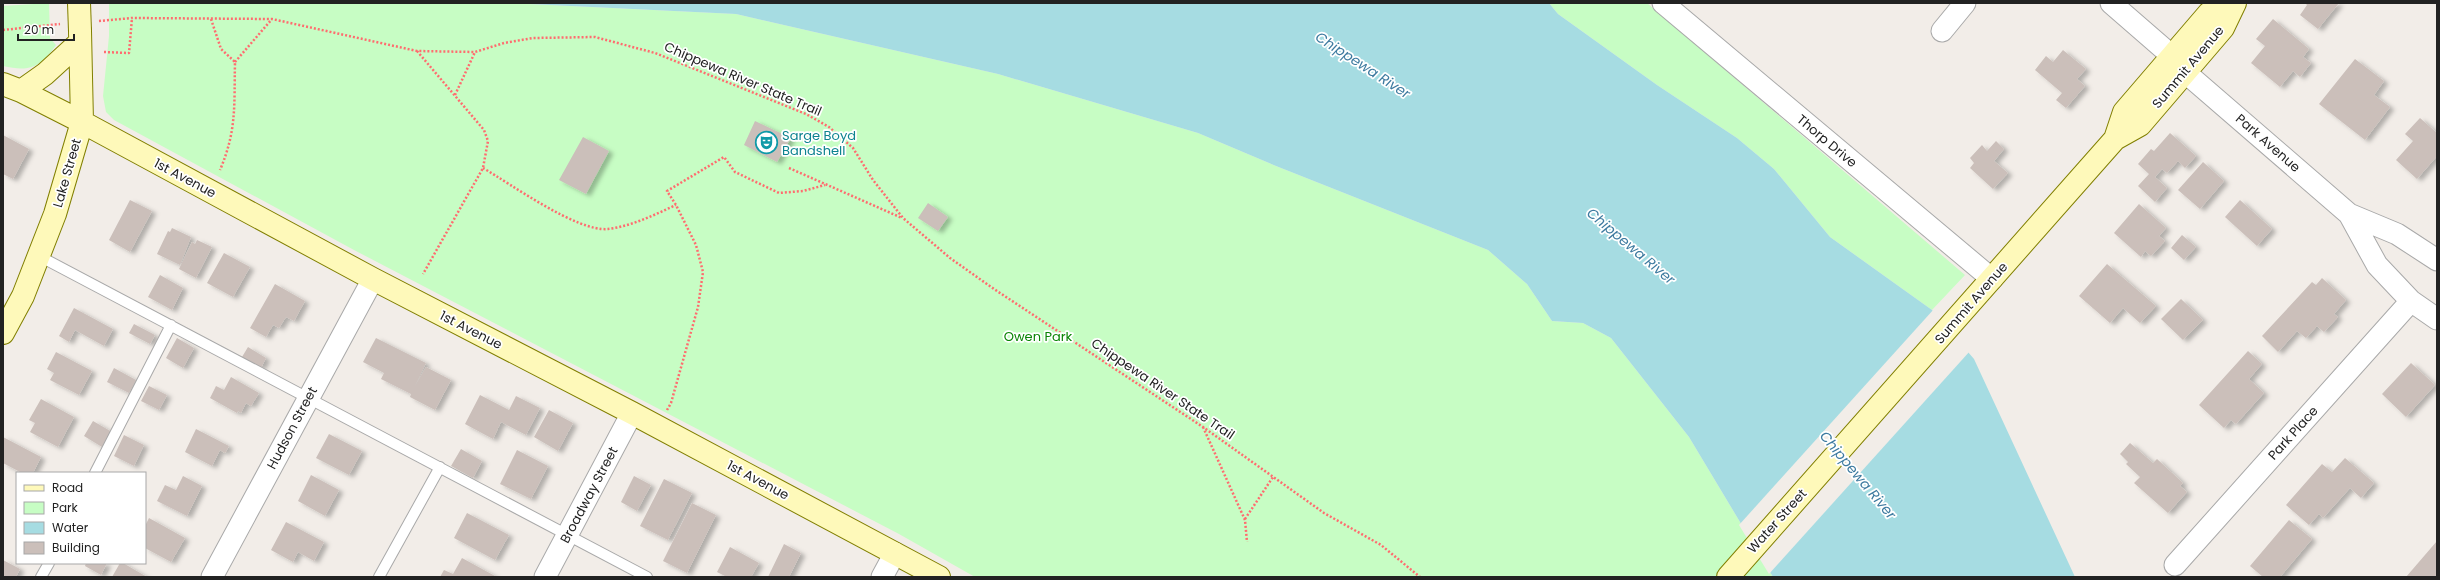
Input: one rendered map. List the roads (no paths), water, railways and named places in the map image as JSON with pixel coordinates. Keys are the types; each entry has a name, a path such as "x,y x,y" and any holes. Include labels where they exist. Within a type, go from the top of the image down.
{"street":[{"name":"Lake Street","path":"3,333 23,296 55,214 82,122 79,3"},
{"name":"Thorp Drive","path":"1663,3 1986,286"},
{"path":"1942,31 1965,3"},
{"path":"2111,3 2172,56"},
{"name":"Summit Avenue","path":"2115,139 2124,112 2209,13 2225,3"},
{"name":"Summit Avenue","path":"1827,466 2115,139 2140,125 2186,73 2223,28 2235,3"},
{"path":"12,88 45,74 79,30"},
{"name":"Park Avenue","path":"2186,73 2349,214 2398,234 2437,260"},
{"name":"1st Avenue","path":"12,88 82,122 372,279 632,413 939,577"},
{"name":"Park Avenue","path":"2349,214 2377,265 2411,301 2437,319"},
{"name":"Hudson Street","path":"212,577 372,279"},
{"name":"Park Place","path":"2175,565 2411,301"},
{"name":"Broadway Street","path":"545,577 632,413"},
{"name":"Water Street","path":"1728,577 1827,466"},
{"path":"882,577 895,553"}],"lane":[{"path":"39,256 648,577"},
{"path":"96,472 171,325"},
{"path":"379,577 440,467"},
{"path":"41,577 48,564"}],"water":[{"name":"Chippewa River","path":"509,3 1549,3 1558,14 1657,85 1737,138 1774,169 1830,237 1932,310 1974,359 2075,577 1773,577 1689,437 1611,338 1583,323 1552,321 1527,284 1488,250 1276,166 1198,133 998,74 736,14"}],"place":[{"name":"Sarge Boyd Bandshell","path":"767,142"}],"park label":[{"name":"Owen Park","path":"1038,336"}]}
